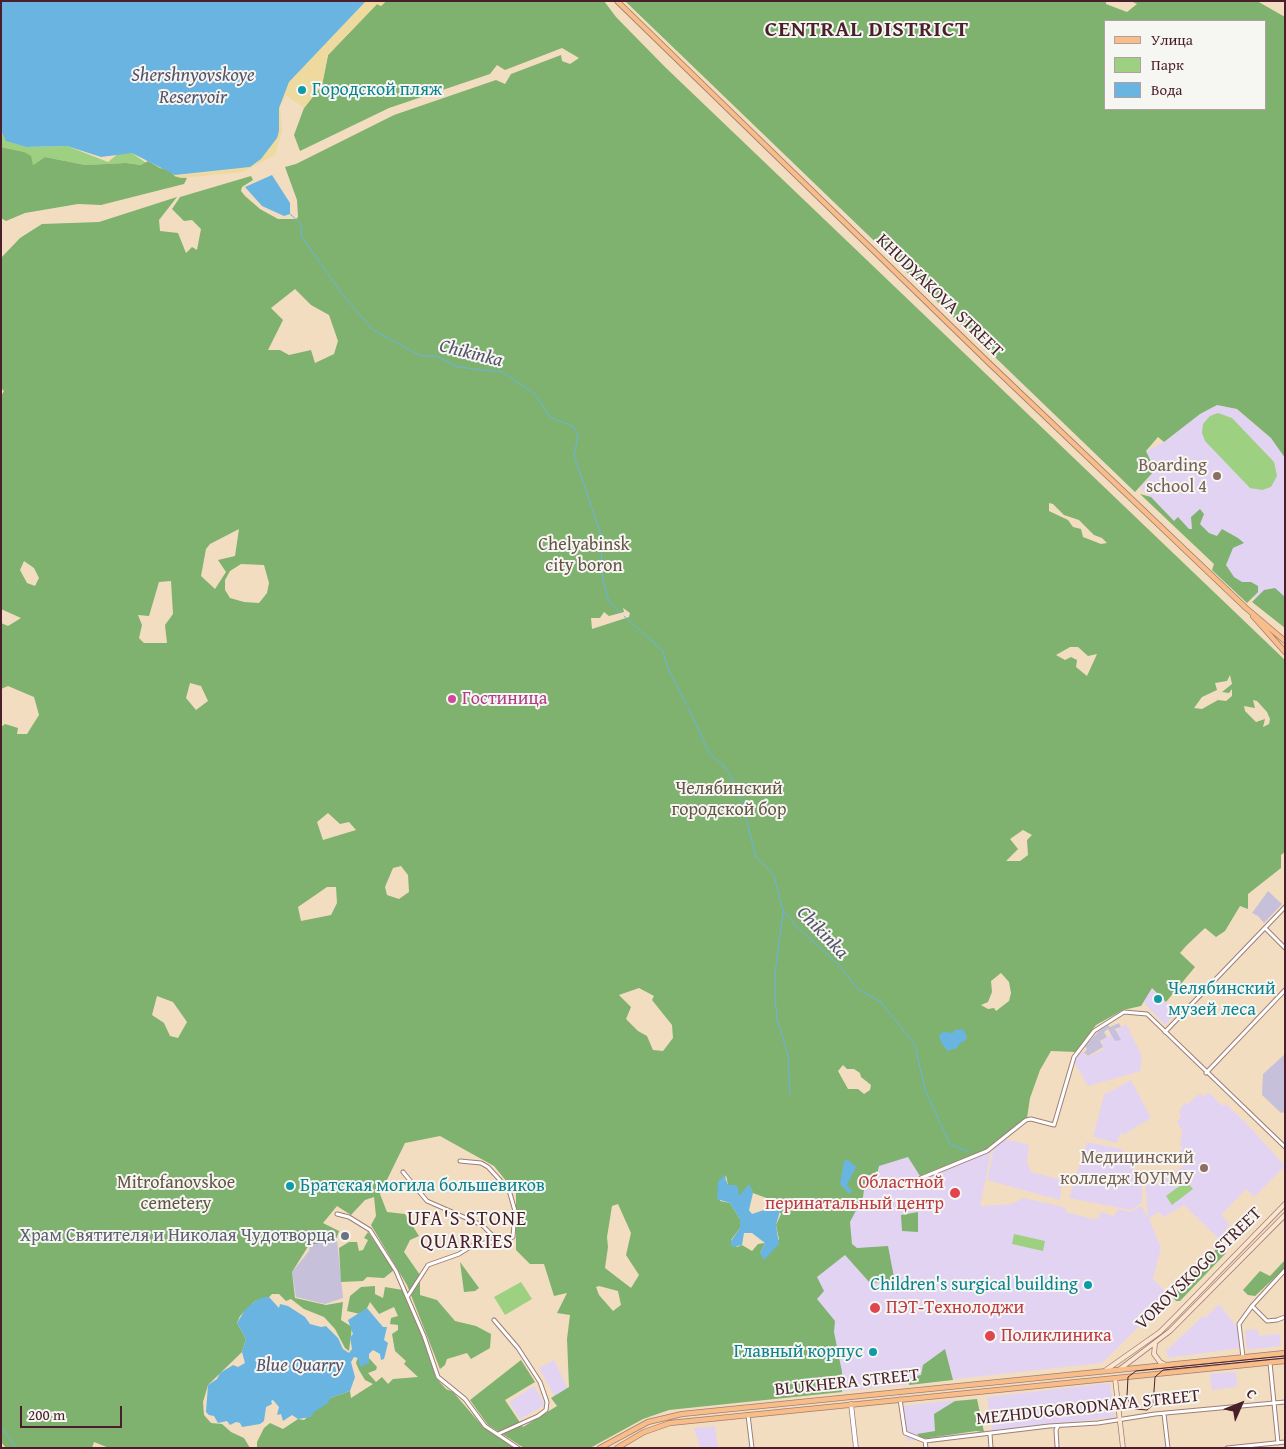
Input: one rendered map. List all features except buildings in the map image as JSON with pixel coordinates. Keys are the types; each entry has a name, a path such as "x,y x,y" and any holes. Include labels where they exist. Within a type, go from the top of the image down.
{"main road":[{"name":"KHUDYAKOVA STREET","path":"616,1 975,350 1246,608 1285,641"},
{"name":"KHUDYAKOVA STREET","path":"1246,608 1285,652"},
{"name":"VOROVSKOGO STREET","path":"1105,1370 1171,1321 1285,1204"},
{"name":"VOROVSKOGO STREET","path":"1115,1378 1120,1369 1157,1342 1214,1289 1285,1215"},
{"path":"1157,1342 1154,1346 1154,1354 1160,1362 1166,1365"},
{"path":"1120,1369 1285,1353"},
{"path":"1270,1354 1270,1363 1285,1361"},
{"name":"BLUKHERA STREET","path":"617,1448 644,1432 670,1423 900,1398 1270,1363"},
{"name":"BLUKHERA STREET","path":"600,1448 633,1429 663,1417 1120,1369"},
{"path":"1105,1370 1115,1378 1123,1448"},
{"path":"850,1396 851,1404"}],"street":[{"path":"1165,1032 1285,907"},
{"path":"1264,928 1285,948"},
{"path":"1206,1073 1285,990"},
{"path":"922,1178 987,1151 1007,1134 1032,1118 1054,1125 1070,1066 1094,1031 1124,1012 1147,1014 1206,1073 1285,1147"},
{"path":"408,1296 428,1265 458,1254 475,1244 513,1237 515,1211 510,1190 488,1167 481,1163 460,1161"},
{"path":"403,1172 427,1201 482,1225 498,1241"},
{"path":"337,1214 360,1222 370,1230 396,1271 408,1296 438,1377 465,1399 485,1426 518,1448"},
{"path":"1244,1357 1239,1324 1252,1306 1285,1270"},
{"path":"1281,1274 1285,1278"},
{"path":"1252,1306 1267,1321 1285,1316"},
{"path":"494,1320 518,1348 540,1382 547,1402 546,1410 538,1416 498,1434"},
{"path":"1270,1363 1278,1443"},
{"path":"900,1398 905,1433 925,1441 926,1448"},
{"name":"MEZHDUGORODNAYA STREET","path":"925,1441 1049,1426 1285,1402"},
{"path":"851,1404 856,1448"},
{"path":"1164,1414 1168,1448"},
{"path":"748,1415 752,1448"},
{"path":"1057,1446 1056,1430 1058,1426"},
{"path":"990,1434 991,1448"},
{"path":"1227,1448 1285,1442"}],"shaded area":[{"name":"Boarding school 4","path":"1217,405 1237,409 1271,438 1284,453 1284,627 1140,488 1155,470 1146,451 1164,442 1200,414"},
{"path":"1268,891 1282,904 1264,923 1258,916 1252,913"},
{"path":"1149,986 1177,1012 1165,1025 1141,1000"},
{"path":"1119,1023 1121,1027 1115,1029 1121,1040 1115,1041 1108,1029 1104,1032 1107,1037 1100,1041 1103,1047 1088,1056 1084,1053 1087,1049 1085,1046 1099,1031 1108,1025 1110,1027"},
{"path":"1126,1024 1142,1056 1140,1071 1088,1086 1074,1062 1082,1051 1087,1057 1103,1050 1102,1041"},
{"path":"1285,1054 1285,1112 1281,1113 1262,1095 1263,1074"},
{"path":"1131,1080 1151,1118 1123,1135 1120,1133 1117,1143 1093,1137 1104,1095"},
{"path":"1208,1092 1223,1106 1226,1104 1285,1166 1254,1197 1246,1189 1221,1215 1230,1225 1225,1230 1229,1235 1223,1243 1184,1205 1164,1217 1159,1212 1149,1218 1161,1248 1153,1279 1170,1296 1102,1363 756,1401 816,1298 817,1278 853,1178 908,1150 921,1167 922,1179 990,1150 980,1206 1011,1204 1024,1198 1063,1207 1066,1208 1066,1212 1093,1219 1099,1219 1100,1212 1114,1216 1118,1209 1130,1212 1141,1206 1148,1217 1145,1180 1159,1183 1183,1166 1177,1155 1183,1148 1180,1145 1182,1131 1177,1122 1181,1117 1179,1111 1185,1103 1188,1104 1199,1094 1205,1096","holes":["884,1253 897,1292 885,1282 870,1283 845,1255"]},
{"path":"1004,1139 1029,1145 1027,1162 1031,1172 1062,1180 1060,1200 987,1180 994,1148"},
{"path":"1087,1142 1122,1149 1142,1184 1142,1203 1131,1210 1069,1198"},
{"path":"337,1240 343,1298 325,1304 296,1297 292,1272 309,1251 310,1244"},
{"path":"1219,1304 1237,1327 1240,1348 1169,1358 1166,1351 1203,1316 1205,1318"},
{"path":"1257,1329 1259,1336 1280,1334 1281,1346 1247,1350 1245,1331"},
{"path":"554,1360 568,1389 555,1397 539,1368"},
{"path":"1236,1372 1237,1387 1212,1390 1210,1374"},
{"path":"1110,1383 1115,1417 992,1431 987,1397"},
{"path":"534,1386 545,1405 520,1419 509,1402"},
{"path":"954,1400 958,1435 907,1441 903,1406"},
{"path":"715,1426 718,1448 700,1448 694,1428"}],"green space":[{"name":"Челябинский городской бор","path":"386,1 604,1 616,17 665,67 1285,660 1285,852 1281,855 1281,868 1248,894 1248,909 1240,906 1225,931 1216,937 1205,928 1186,946 1180,953 1195,967 1166,1002 1152,988 1141,1006 1123,1010 1096,1025 1076,1052 1051,1051 1040,1070 1030,1098 1027,1118 985,1150 920,1176 908,1157 879,1166 877,1175 866,1175 863,1197 850,1222 852,1244 857,1248 888,1246 897,1293 885,1282 870,1283 845,1255 817,1277 824,1291 817,1299 835,1321 834,1332 842,1372 842,1392 669,1410 643,1419 590,1448 524,1448 488,1425 470,1400 521,1360 535,1382 505,1400 523,1427 557,1406 551,1398 569,1387 567,1339 570,1315 557,1313 567,1293 554,1296 544,1264 530,1264 516,1250 516,1193 494,1166 440,1136 405,1143 380,1194 387,1212 405,1214 419,1236 410,1240 404,1252 420,1275 420,1295 437,1300 455,1321 476,1326 491,1334 490,1348 471,1359 467,1353 447,1359 445,1365 440,1369 407,1285 371,1225 376,1216 374,1197 365,1200 351,1215 337,1206 323,1223 339,1231 336,1240 309,1245 292,1272 295,1298 326,1305 343,1302 341,1320 352,1327 349,1351 345,1348 335,1329 324,1317 304,1309 291,1299 286,1301 279,1294 272,1294 269,1297 255,1301 240,1316 237,1323 246,1339 242,1352 208,1385 203,1402 204,1415 211,1423 222,1424 231,1432 244,1438 250,1448 109,1448 94,1442 92,1448 6,1448 1,1442 1,727 5,724 18,728 17,734 27,734 39,715 34,697 8,686 1,689 1,623 8,626 21,618 1,609 1,396 4,391 1,388 1,258 20,238 42,224 99,222 177,197 159,220 160,231 178,233 186,253 192,247 197,250 201,229 192,220 184,221 172,209 180,197 251,176 253,180 242,187 241,191 245,196 260,209 278,219 296,219 298,217 297,200 285,167 296,164 394,115 496,80 505,84 511,74 561,55 562,61 570,64 579,58 562,48 505,70 497,65 490,74 389,108 300,151 294,135 304,108 322,85 328,55 377,4 381,6","holes":["295,289 311,305 329,315 338,341 334,354 315,363 311,350 289,355 280,350 268,350 283,320 271,308","1049,503 1053,504 1064,515 1079,520 1094,535 1102,538 1107,543 1101,544 1083,537 1081,529 1073,527 1068,520 1049,511","239,529 235,556 218,560 226,572 215,589 201,576 206,549 210,544","24,561 34,568 39,578 35,586 27,583 20,570","241,564 264,565 269,583 267,593 259,603 244,602 230,598 225,590 225,580 230,571","171,581 173,614 165,625 167,643 144,643 139,638 142,625 138,615 149,616 159,582","623,608 630,613 629,617 592,629 591,618 600,618 604,612 609,616 624,612","1070,647 1078,647 1088,656 1097,654 1087,676 1076,667 1077,660 1071,657 1065,660 1056,655","1230,675 1232,684 1222,692 1229,693 1232,689 1232,696 1226,701 1218,700 1202,709 1194,708 1202,697 1217,690 1215,683 1227,681","190,683 201,686 208,701 196,710 186,698","1253,700 1257,701 1267,712 1270,719 1269,724 1263,727 1265,719 1256,722 1245,711 1244,706 1255,708","328,813 340,824 349,822 356,830 323,840 317,822","1023,830 1032,835 1027,840 1028,855 1020,861 1006,861 1018,849 1010,839","401,866 408,875 409,892 399,899 387,895 385,887 393,868","327,887 336,887 337,903 331,915 301,921 298,907","1001,973 1009,982 1011,993 1009,1001 996,1011 994,1008 988,1009 981,1005 988,1002 992,992 991,981","639,988 654,996 652,1000 672,1025 673,1038 663,1051 653,1050 647,1036 638,1031 626,1019 631,1007 619,995","157,996 173,1002 187,1022 178,1038 170,1036 164,1023 152,1015","843,1065 847,1069 854,1069 860,1073 861,1077 871,1085 870,1090 864,1094 858,1089 848,1089 838,1071","726,1175 728,1185 739,1197 749,1185 753,1193 777,1202 776,1206 781,1214 776,1225 779,1239 767,1254 760,1253 765,1243 758,1244 752,1251 742,1245 737,1247 731,1240 740,1228 740,1219 730,1203 720,1201","618,1204 631,1233 626,1255 639,1275 631,1288 605,1268 612,1206","599,1286 618,1291 621,1305 613,1311 599,1295 596,1287"]},
{"path":"625,1 1106,1 1106,4 1127,12 1137,4 1131,1 1257,1 1285,17 1285,458 1271,438 1237,409 1217,405 1200,414 1164,442 1158,437 1146,451 1155,470 1135,492"},
{"path":"1,130 7,141 26,147 67,146 108,162 119,153 132,153 146,163 142,165 126,163 85,165 45,157 33,165 24,152 1,147"},
{"path":"1,147 24,152 31,156 33,165 45,157 85,165 126,163 141,165 148,161 160,168 169,170 175,176 187,178 184,184 101,205 78,204 25,213 6,221 1,218"},
{"path":"1218,413 1232,418 1274,462 1277,476 1271,487 1262,490 1250,488 1205,441 1202,433 1203,424 1210,416"},
{"path":"1140,494 1151,497 1174,521 1178,517 1189,529 1192,529 1191,517 1200,509 1204,514 1200,524 1209,533 1217,536 1222,529 1238,538 1244,543 1233,548 1226,565 1234,577 1242,582 1251,582 1258,586 1258,592 1247,603 1212,570 1214,564"},
{"path":"1275,588 1285,597 1285,628 1252,602 1264,590"},
{"path":"1186,1181 1193,1189 1172,1205 1166,1196"},
{"path":"918,1212 918,1232 902,1231 901,1215"},
{"path":"368,1232 394,1270 384,1278 367,1277 363,1281 341,1282 339,1248 349,1242 357,1242 359,1251 363,1250 368,1240 364,1238"},
{"path":"1014,1234 1045,1241 1043,1251 1012,1244"},
{"path":"1219,1246 1226,1253 1180,1301 1176,1301 1172,1296"},
{"path":"1285,1260 1285,1268 1255,1296 1248,1295 1243,1290 1260,1271 1270,1276"},
{"path":"460,1262 479,1288 475,1291 464,1292"},
{"path":"521,1282 532,1299 505,1315 494,1297"},
{"path":"375,1286 375,1294 383,1298 385,1287 403,1290 423,1336 436,1378 446,1389 453,1392 484,1428 516,1448 257,1448 257,1442 264,1428 270,1423 283,1429 298,1419 304,1420 330,1398 350,1391 351,1398 373,1384 365,1380 359,1370 356,1363 358,1357 360,1362 368,1357 377,1367 376,1370 368,1373 376,1382 382,1377 388,1384 393,1379 418,1377 404,1364 406,1361 395,1351 392,1334 398,1330 398,1325 390,1324 391,1318 398,1316 394,1307 379,1314 370,1302 367,1308 360,1314 347,1311 350,1296 361,1287"},
{"path":"945,1349 953,1380 909,1385 908,1378 921,1375 923,1365"},
{"path":"977,1399 984,1432 976,1431 922,1439 917,1434 935,1431 934,1414 955,1401"}],"sand":[{"name":"Городской пляж","path":"366,1 386,1 381,6 377,4 328,55 322,85 304,108 286,95 280,107 282,130 275,155 243,172 181,178 174,176 250,167 261,159 279,131 279,108 289,82"}],"water":[{"name":"Shershnyovskoye Reservoir","path":"1,1 366,1 289,82 279,108 279,131 277,138 261,159 250,167 175,175 132,153 101,157 67,146 26,147 6,141 1,130"},
{"path":"272,175 290,203 290,214 284,216 262,206 245,187"},
{"path":"963,1029 967,1037 965,1041 960,1043 957,1048 947,1051 939,1035 944,1032 953,1033 955,1030"},
{"path":"848,1160 855,1166 857,1165 847,1185 852,1191 849,1194 840,1184 844,1161"},
{"path":"724,1175 728,1185 736,1185 739,1196 749,1184 753,1193 749,1210 752,1214 776,1206 780,1211 776,1225 779,1244 764,1260 760,1253 765,1243 752,1233 744,1233 742,1245 733,1247 731,1245 731,1241 740,1228 740,1219 730,1203 717,1199 718,1182"},
{"name":"Blue Quarry","path":"269,1297 279,1308 280,1304 288,1306 305,1317 310,1324 321,1327 326,1326 338,1338 343,1349 349,1353 352,1349 350,1337 353,1334 348,1320 367,1308 383,1327 387,1327 384,1340 388,1343 384,1359 381,1360 380,1354 373,1350 369,1354 369,1363 360,1367 358,1358 354,1357 351,1362 355,1377 350,1391 330,1398 328,1403 314,1412 311,1417 298,1419 292,1415 283,1421 281,1414 277,1415 279,1407 273,1400 271,1401 272,1404 266,1407 264,1421 260,1424 242,1427 240,1423 236,1422 230,1425 227,1421 218,1423 214,1416 206,1412 208,1385 217,1379 220,1373 233,1365 238,1367 245,1363 242,1352 246,1339 237,1323 245,1310 255,1301"}],"waterway":[{"name":"Chikinka","path":"289,213 301,224 302,237 342,294 373,330 421,356 436,356 458,367 502,372 535,394 550,417 574,427 578,436 574,456 600,532 603,579 609,602 621,613"},
{"name":"Chikinka","path":"624,616 663,651 669,671 687,705"},
{"name":"Chikinka","path":"688,707 710,755 722,764 729,773 741,799 756,857 774,875 783,911 797,927 839,965 859,990 881,1002 915,1045 925,1090 950,1144 969,1152"},
{"path":"783,912 775,973 775,995 777,1019 788,1055 790,1094"},
{"path":"1,1427 16,1447"}],"tram line":[{"path":"1285,1356 1136,1371 1128,1377 1127,1396 1135,1409 1147,1410 1153,1405 1155,1377 1163,1370 1285,1358"}],"place":[{"name":"Городской пляж","path":"302,90"},
{"name":"Boarding school 4","path":"1217,476"},
{"name":"Гостиница","path":"452,699"},
{"name":"Челябинский музей леса","path":"1158,999"},
{"name":"Медицинский колледж ЮУГМУ","path":"1204,1168"},
{"name":"Братская могила большевиков","path":"290,1186"},
{"name":"Областной перинатальный центр","path":"955,1193"},
{"name":"Храм Святителя и Николая Чудотворца","path":"345,1236"},
{"name":"Children's surgical building","path":"1088,1285"},
{"name":"ПЭТ-Технолоджи","path":"875,1308"},
{"name":"Поликлиника","path":"990,1336"},
{"name":"Главный корпус","path":"873,1352"}],"district":[{"name":"CENTRAL DISTRICT","path":"867,30"},
{"name":"UFA'S STONE QUARRIES","path":"467,1232"}],"park label":[{"name":"Chelyabinsk city boron","path":"584,555"},
{"name":"Mitrofanovskoe cemetery","path":"176,1193"}]}
